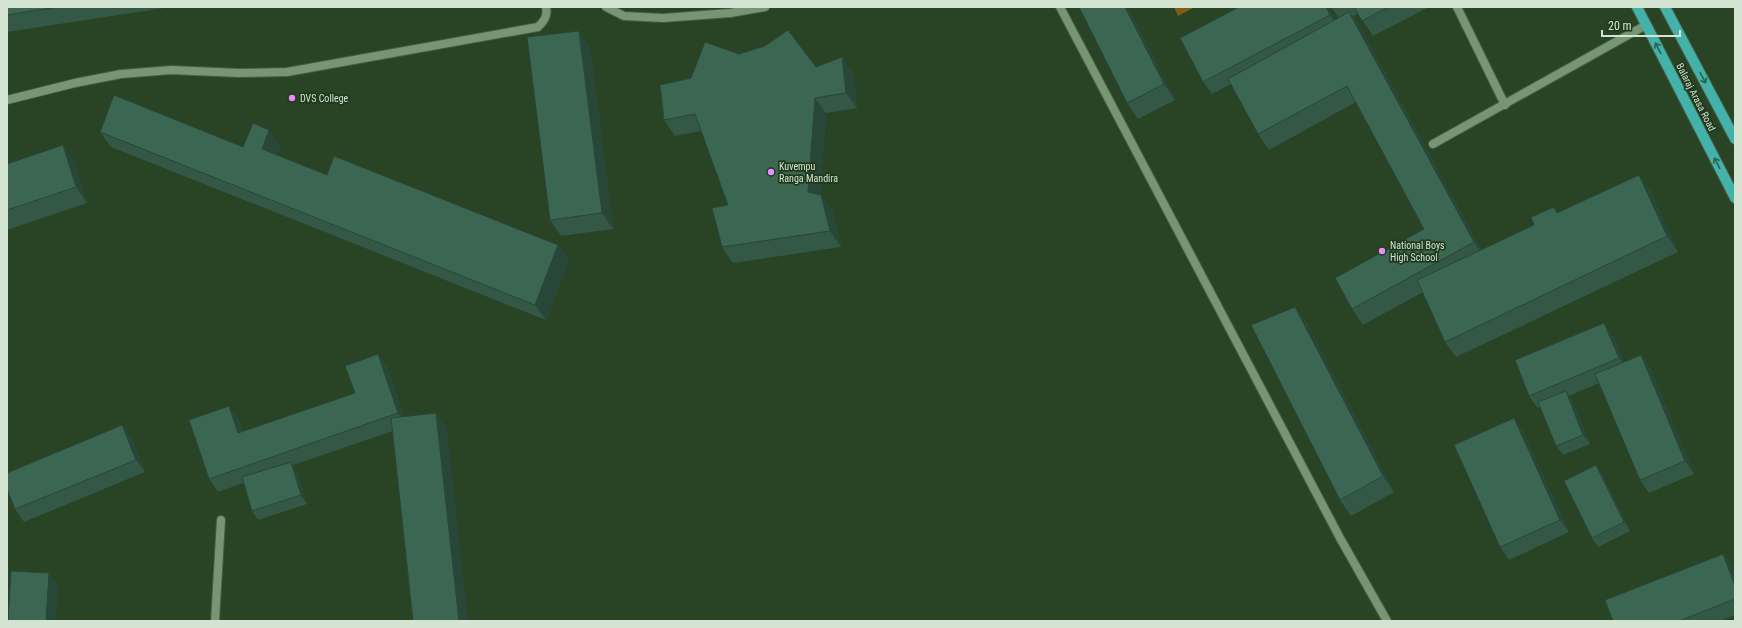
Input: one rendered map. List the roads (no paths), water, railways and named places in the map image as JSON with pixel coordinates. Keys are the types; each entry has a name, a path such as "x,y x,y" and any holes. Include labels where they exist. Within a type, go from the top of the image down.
{"main road":[{"name":"Balaraj Arasa Road","path":"1637,7 1735,198"},
{"name":"Balaraj Arasa Road","path":"1665,7 1734,134"}],"lane":[{"path":"7,100 76,83 121,74 171,70 239,73 287,72 538,27 544,21 547,12 546,7"},
{"path":"606,7 624,16 662,18 730,13 765,7"},
{"path":"1060,7 1337,531 1387,621"},
{"path":"1457,7 1505,105"},
{"path":"1433,144 1646,25"},
{"path":"215,621 221,520"}],"place":[{"name":"DVS College","path":"292,98"},
{"name":"Kuvempu Ranga Mandira","path":"771,172"},
{"name":"National Boys High School","path":"1382,251"}]}
